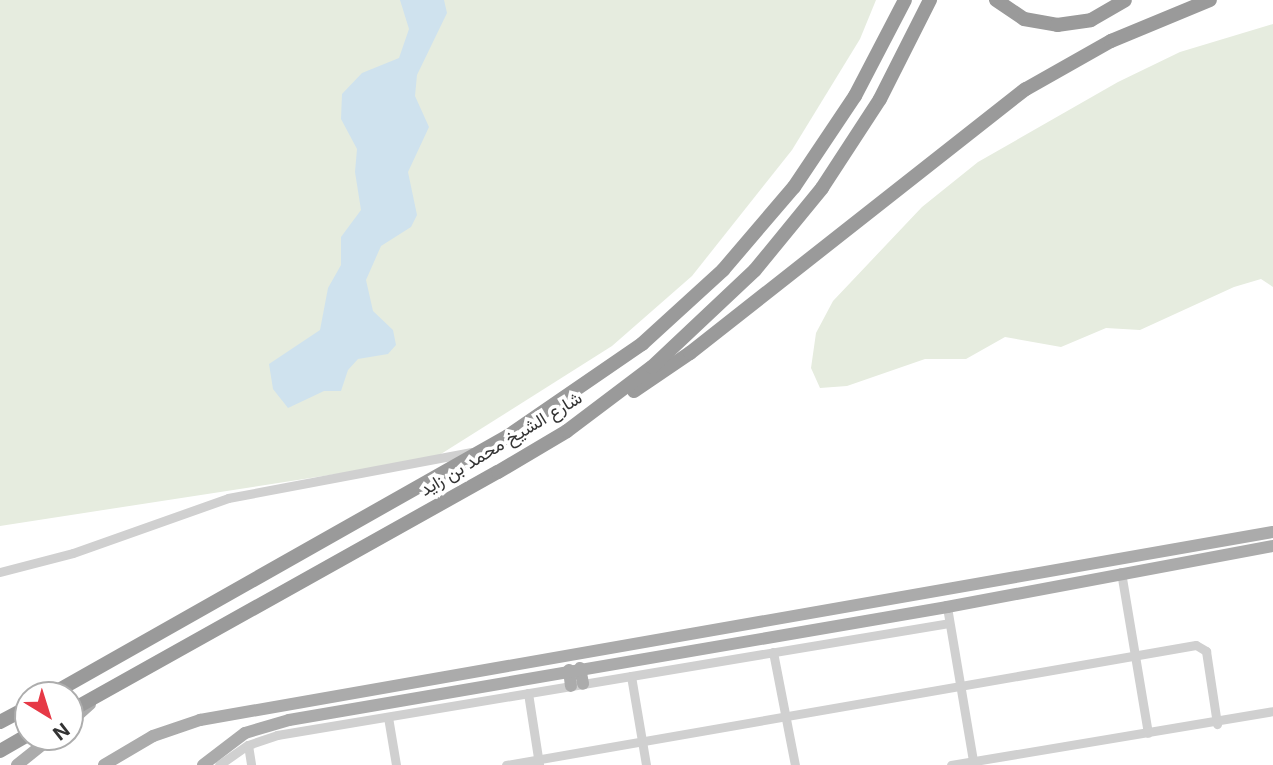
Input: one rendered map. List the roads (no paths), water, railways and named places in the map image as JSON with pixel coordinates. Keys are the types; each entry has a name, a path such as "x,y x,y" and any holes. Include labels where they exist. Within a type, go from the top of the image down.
{"highway":[{"name":"شارع الشيخ محمد بن زايد","path":"76,681 235,594 484,449 613,366 731,261 823,147 873,64 905,0"},
{"name":"شارع الشيخ محمد بن زايد","path":"84,704 567,431 679,344 778,243 862,129 930,0"},
{"path":"996,0 1024,19 1057,25 1091,20 1125,0"},
{"path":"567,431 690,353 1026,89 1111,41 1210,0"}],"main road":[{"path":"104,765 153,736 200,720 1273,532"},
{"path":"203,765 217,761 245,733 278,722 947,607 1273,545"},
{"path":"574,669 577,685"},
{"path":"84,709 98,696"},
{"path":"18,765 35,751"}],"street":[{"path":"0,572 73,553 228,498 401,468 484,449"},
{"path":"1121,572 1148,733"},
{"path":"947,607 973,761"},
{"path":"217,761 248,745 388,717 949,623"},
{"path":"506,765 539,762 642,741 1136,655 1202,646 1217,724"},
{"path":"773,652 795,765"},
{"path":"631,676 646,765"},
{"path":"528,693 539,762"},
{"path":"951,765 973,761 995,762 1148,733 1217,724 1273,711"},
{"path":"388,717 396,765"},
{"path":"248,745 251,765"}],"water":[{"path":"400,0 444,0 447,13 417,75 415,96 429,127 408,172 417,215 411,227 381,246 366,280 373,311 393,330 396,345 388,354 358,359 348,370 341,391 324,391 288,408 273,389 269,364 320,330 328,288 341,265 341,237 361,210 355,172 357,149 341,119 342,94 362,73 399,58 409,29"}]}
